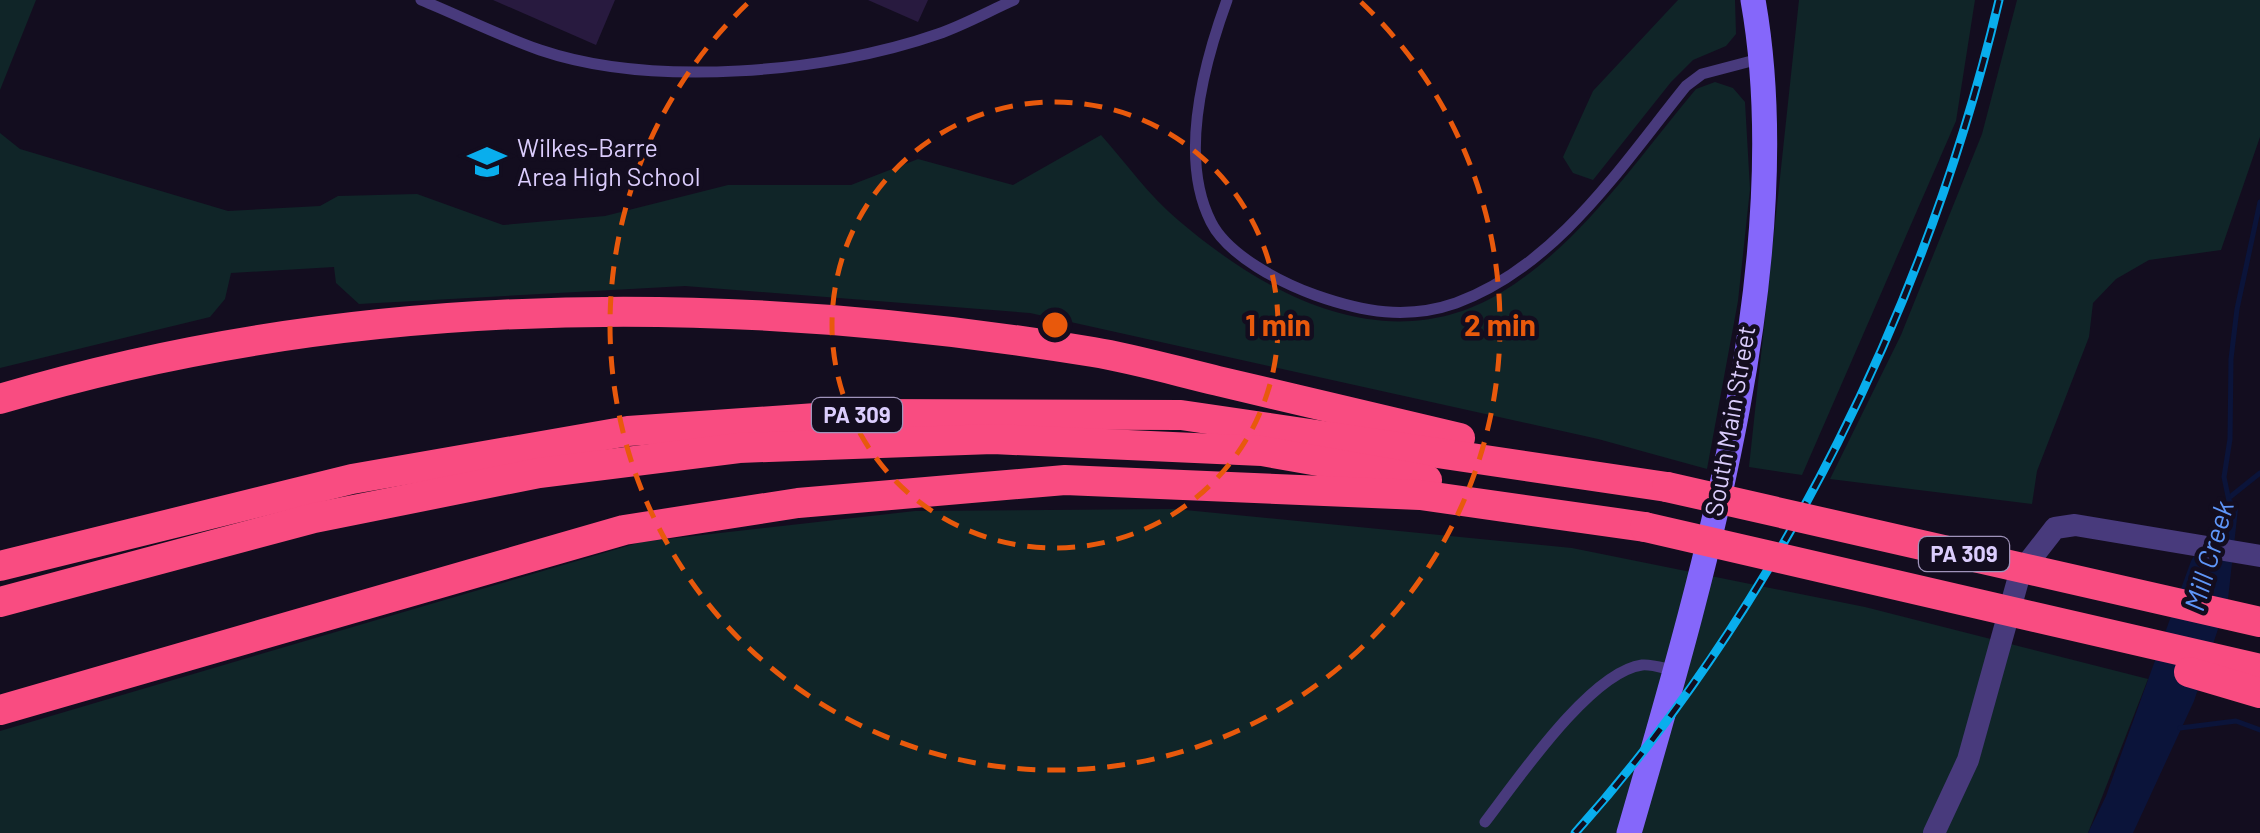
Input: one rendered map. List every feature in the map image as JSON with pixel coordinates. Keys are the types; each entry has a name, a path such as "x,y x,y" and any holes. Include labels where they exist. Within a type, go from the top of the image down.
{"highway":[{"path":"0,397 187,351 440,316 640,311 854,323 1095,352 1660,485"},
{"name":"PA 309","path":"0,566 352,479 628,431 873,414 1181,416 1660,485 2260,622"},
{"name":"PA 309","path":"0,602 314,518 538,473 740,448 993,440 1262,451 1454,485 2260,669"},
{"path":"0,710 624,530 798,503 1066,480 1420,496 1645,527"},
{"path":"1942,598 2260,693"}],"main road":[{"name":"South Main Street","path":"1630,833 1718,500 1746,350 1763,176 1761,58 1752,0"}],"street":[{"path":"1934,833 1968,760 2020,573 2054,528 2074,525 2251,554"}],"lane":[{"path":"421,0 542,50 624,66 692,70 760,68 888,47 938,34 1014,0"},
{"path":"1227,0 1202,80 1196,126 1199,179 1212,225 1232,246 1284,281 1346,306 1386,314 1456,303 1512,274 1554,240 1592,200 1686,86 1702,74 1761,58"},
{"path":"1485,822 1557,729 1586,701 1620,674 1642,665 1672,670"}],"green space":[{"path":"0,0 36,0 0,90"},
{"path":"1678,0 1735,0 1736,34 1726,46 1693,60 1671,82 1593,180 1573,173 1563,157 1593,91"},
{"path":"1799,0 1975,0 1956,121 1802,475 1749,467"},
{"path":"2017,0 2260,0 2260,137 2221,250 2149,260 2116,279 2093,303 2089,337 2037,471 2032,504 1830,479 1901,335 1982,134"},
{"path":"1715,82 1733,88 1745,102 1750,189 1738,301 1707,469 1598,439 1030,313 685,286 359,304 336,283 334,267 231,273 225,299 210,317 0,368 0,133 20,149 228,211 320,206 338,196 417,194 503,225 605,216 728,185 851,185 918,159 1013,185 1101,135 1167,211 1251,273 1290,295 1331,311 1374,320 1416,321 1459,312 1502,292 1531,272 1583,225 1696,89"},
{"path":"1175,509 1572,548 1865,607 2148,679 2088,833 0,833 0,731 641,542 915,511"}],"water":[{"path":"2230,497 2238,509 2228,599 2194,701 2133,833 2088,833 2106,796 2191,561"}],"building":[{"path":"493,0 615,0 596,45"},
{"path":"868,0 928,0 918,22"}],"waterway":[{"name":"Mill Creek","path":"2229,501 2224,477 2230,439 2231,359 2237,309 2260,202"},
{"path":"2230,497 2260,473"},
{"path":"2180,728 2236,721 2260,730"}],"railway":[{"path":"1575,833 1649,744 1718,648 1781,548 1838,443 1888,335 1932,224 1969,112 1999,0"}],"place":[{"name":"Wilkes-Barre Area High School","path":"487,162"}]}
